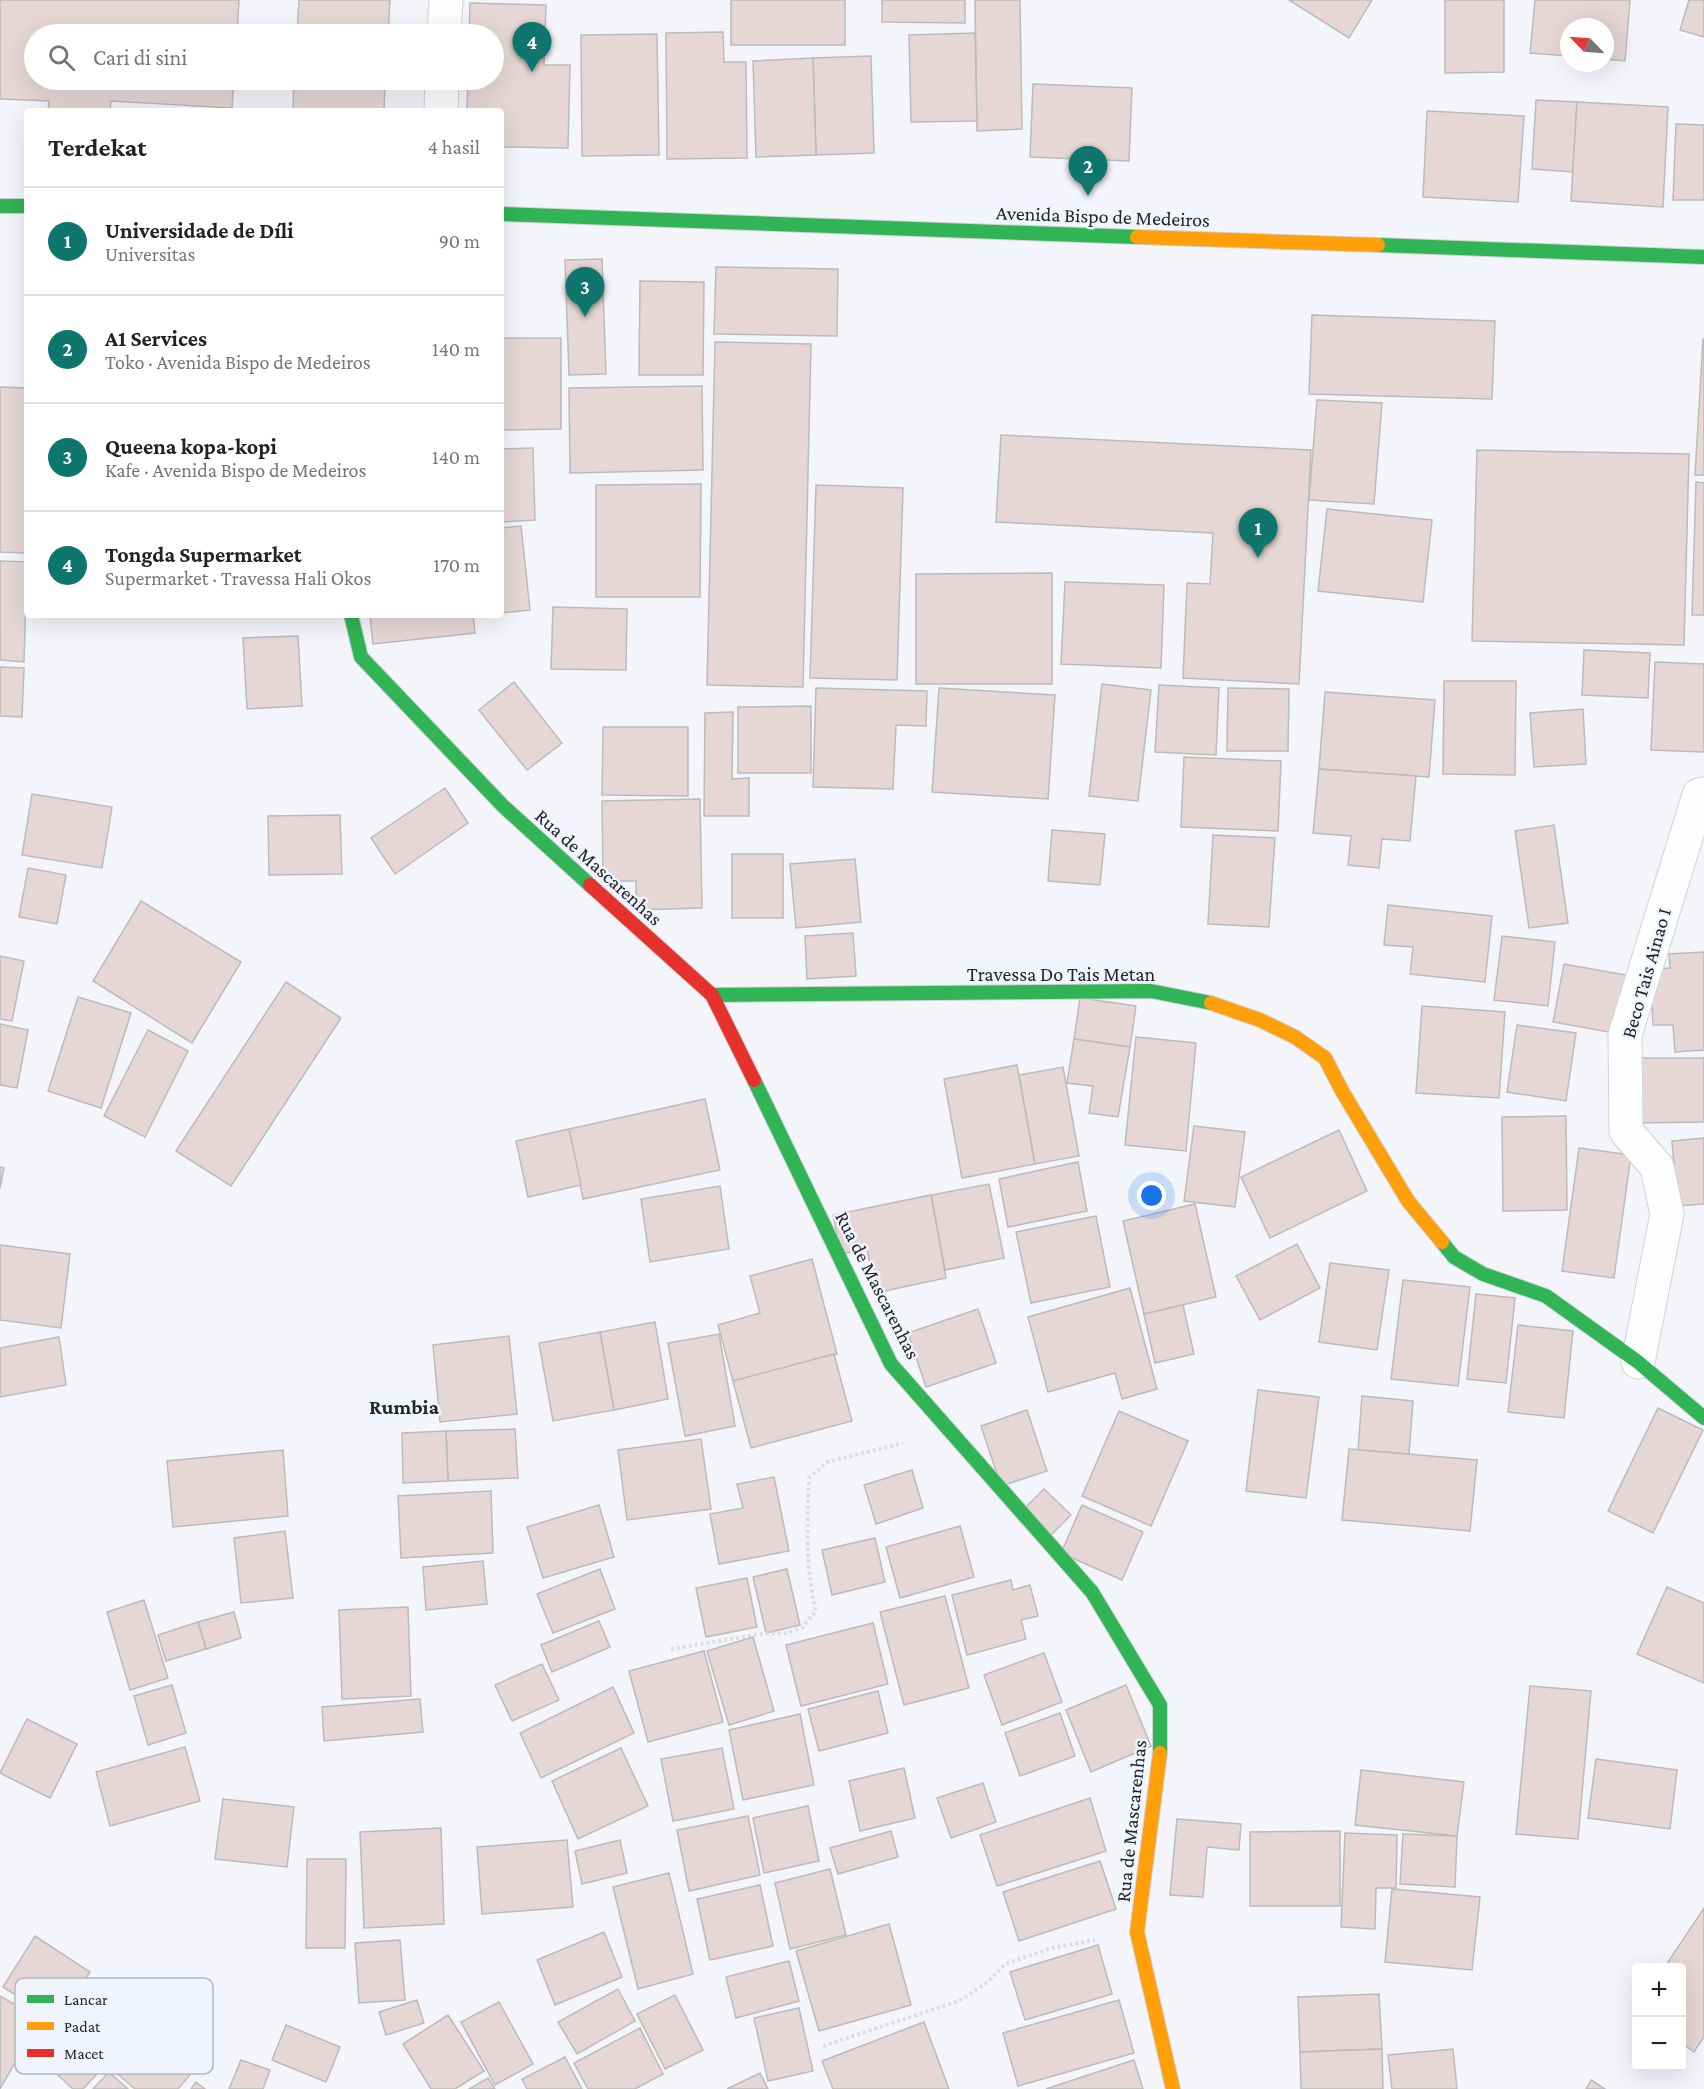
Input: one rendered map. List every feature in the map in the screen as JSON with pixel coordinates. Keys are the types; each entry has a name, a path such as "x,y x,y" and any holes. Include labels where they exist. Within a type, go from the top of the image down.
{"street":[{"path":"445,24 446,0"},
{"path":"441,108 442,90"},
{"path":"0,206 24,206"},
{"name":"Avenida Bispo de Medeiros","path":"504,214 1704,257"},
{"name":"Rua de Mascarenhas","path":"352,618 361,657 503,806 712,995 797,1165 891,1364 1092,1592 1160,1705 1160,1762 1137,1932 1173,2089"},
{"name":"Beco Tais Ainao I","path":"1638,1362 1667,1214 1657,1167 1626,1131 1626,1035 1699,795 1704,794"},
{"name":"Travessa Do Tais Metan","path":"712,995 1151,991 1201,1000 1260,1020 1295,1037 1325,1058 1342,1091 1408,1201 1454,1257 1483,1274 1545,1296 1638,1362 1704,1418"}],"path":[{"path":"671,1649 759,1634 786,1633 802,1628 816,1611 811,1591 806,1537 809,1478 827,1462 950,1431"},
{"path":"823,2046 959,2001 987,1982 1005,1964 1052,1948 1137,1932"}],"building":[{"path":"0,0 239,0 238,24 24,24 24,90 233,90 232,108 111,101 110,108 48,108 49,101 0,99"},
{"path":"299,0 390,0 389,24 298,24"},
{"path":"731,0 845,0 845,45 731,45"},
{"path":"882,0 965,0 965,23 882,22"},
{"path":"975,0 1020,0 1022,129 977,131"},
{"path":"1289,0 1372,0 1349,38"},
{"path":"1445,0 1504,0 1504,72 1445,73"},
{"path":"1535,0 1630,0 1625,61 1614,60 1614,18 1560,18 1560,55 1530,53"},
{"path":"1689,0 1704,0 1704,37 1680,30"},
{"path":"470,3 546,5 544,65 570,65 568,148 504,147 504,108 467,108 468,90 504,90 504,24 469,24"},
{"path":"723,32 724,62 746,62 747,158 667,159 666,33"},
{"path":"975,33 977,121 911,122 909,35"},
{"path":"657,34 659,155 582,156 581,35"},
{"path":"871,56 874,153 816,155 813,58"},
{"path":"813,58 816,155 756,157 753,61"},
{"path":"1033,84 1132,88 1129,161 1030,157"},
{"path":"294,90 385,90 384,108 293,108"},
{"path":"1536,100 1577,102 1573,172 1532,169"},
{"path":"1577,102 1668,107 1663,207 1571,201"},
{"path":"1427,111 1524,116 1518,202 1423,197"},
{"path":"1676,124 1704,125 1704,200 1673,200"},
{"path":"602,259 606,374 569,375 565,260"},
{"path":"716,267 838,269 837,336 714,334"},
{"path":"640,281 704,282 703,375 639,375"},
{"path":"1312,315 1495,321 1492,399 1309,394"},
{"path":"504,338 561,338 561,429 504,430"},
{"path":"1703,339 1704,475 1695,475"},
{"path":"715,342 811,344 803,687 707,685"},
{"path":"702,386 703,470 570,473 569,388"},
{"path":"0,387 24,388 24,553 0,552"},
{"path":"1317,400 1382,403 1374,504 1309,500"},
{"path":"1001,435 1311,450 1299,684 1183,678 1187,583 1210,584 1213,533 996,522"},
{"path":"533,448 535,520 504,522 504,449"},
{"path":"1477,450 1689,454 1684,645 1472,641"},
{"path":"1696,482 1704,483 1704,615 1692,615"},
{"path":"701,484 700,597 596,597 596,485"},
{"path":"816,485 903,488 897,680 810,678"},
{"path":"1327,509 1432,520 1423,602 1318,591"},
{"path":"521,526 530,610 504,613 504,528"},
{"path":"0,561 24,562 24,662 0,660"},
{"path":"1052,573 1052,684 916,684 916,574"},
{"path":"1065,582 1164,585 1161,668 1061,664"},
{"path":"553,607 627,609 626,670 551,669"},
{"path":"370,618 473,618 475,633 373,644"},
{"path":"298,636 302,706 247,709 243,638"},
{"path":"1584,650 1650,653 1648,698 1582,695"},
{"path":"1655,662 1704,664 1704,752 1651,750"},
{"path":"0,667 24,668 22,717 0,716"},
{"path":"1444,681 1516,681 1515,775 1443,774"},
{"path":"514,682 562,743 527,770 479,710"},
{"path":"1102,684 1151,690 1138,801 1089,796"},
{"path":"1159,685 1219,688 1216,755 1155,752"},
{"path":"816,688 927,691 926,726 896,725 893,789 813,787"},
{"path":"939,688 1055,695 1048,799 932,792"},
{"path":"1228,688 1289,689 1288,751 1227,751"},
{"path":"1325,692 1435,700 1429,777 1319,769"},
{"path":"811,706 811,773 738,773 738,707"},
{"path":"1583,709 1586,764 1534,767 1530,713"},
{"path":"733,712 732,779 749,778 749,816 704,816 705,713"},
{"path":"603,727 688,727 688,796 602,795"},
{"path":"1184,757 1281,761 1278,831 1181,827"},
{"path":"1319,769 1416,776 1410,841 1382,839 1379,868 1348,865 1351,836 1313,833"},
{"path":"445,788 468,823 395,874 371,838"},
{"path":"32,794 112,807 102,868 22,855"},
{"path":"700,799 702,908 636,910 636,881 603,881 602,801"},
{"path":"340,815 342,874 269,875 268,816"},
{"path":"1554,825 1568,923 1529,928 1515,831"},
{"path":"1052,830 1105,834 1100,885 1048,881"},
{"path":"1213,835 1275,838 1269,927 1208,924"},
{"path":"732,854 783,854 783,918 732,918"},
{"path":"855,859 861,922 796,928 790,864"},
{"path":"28,868 66,875 57,924 19,917"},
{"path":"141,901 241,962 192,1043 93,981"},
{"path":"1388,905 1492,916 1485,982 1410,974 1413,947 1384,945"},
{"path":"853,933 856,976 807,979 805,936"},
{"path":"1502,936 1555,942 1548,1006 1494,1000"},
{"path":"1704,952 1704,1050 1675,1052 1673,1025 1653,1025 1650,969 1670,968 1669,954"},
{"path":"0,956 24,961 12,1021 0,1019"},
{"path":"1564,964 1637,977 1625,1035 1553,1022"},
{"path":"286,982 341,1018 231,1186 176,1151"},
{"path":"78,997 131,1013 101,1108 48,1091"},
{"path":"1080,998 1136,1006 1130,1047 1074,1039"},
{"path":"1422,1006 1505,1012 1499,1098 1416,1093"},
{"path":"0,1024 28,1030 17,1088 0,1085"},
{"path":"1517,1025 1576,1033 1566,1101 1507,1092"},
{"path":"148,1030 188,1051 145,1137 104,1116"},
{"path":"1136,1037 1196,1043 1186,1151 1125,1145"},
{"path":"1074,1039 1130,1047 1118,1117 1089,1113 1093,1086 1067,1083"},
{"path":"1638,1058 1704,1058 1704,1122 1638,1123"},
{"path":"1017,1065 1035,1164 962,1178 944,1079"},
{"path":"1063,1067 1079,1156 1035,1164 1019,1075"},
{"path":"705,1099 720,1170 583,1199 569,1129"},
{"path":"1566,1116 1567,1210 1503,1211 1502,1117"},
{"path":"1194,1126 1245,1132 1235,1207 1184,1201"},
{"path":"569,1129 581,1185 528,1197 516,1141"},
{"path":"1339,1130 1367,1191 1270,1238 1241,1177"},
{"path":"1704,1138 1704,1204 1677,1206 1672,1141"},
{"path":"1579,1148 1631,1155 1614,1278 1562,1271"},
{"path":"1078,1162 1087,1211 1008,1227 999,1179"},
{"path":"0,1167 4,1168 0,1188"},
{"path":"989,1184 1004,1258 945,1270 931,1195"},
{"path":"720,1186 729,1249 650,1262 641,1199"},
{"path":"931,1195 946,1278 875,1293 867,1249 841,1254 833,1215"},
{"path":"1195,1204 1216,1297 1144,1314 1123,1221"},
{"path":"1096,1216 1110,1287 1031,1303 1016,1232"},
{"path":"1297,1244 1320,1288 1260,1320 1236,1276"},
{"path":"0,1245 70,1254 61,1328 0,1320"},
{"path":"812,1259 837,1354 733,1381 718,1325 760,1313 750,1276"},
{"path":"1330,1263 1389,1270 1377,1350 1319,1342"},
{"path":"1403,1280 1470,1287 1458,1386 1391,1379"},
{"path":"1130,1288 1157,1389 1122,1399 1115,1373 1048,1392 1028,1317"},
{"path":"1476,1294 1515,1298 1506,1383 1467,1379"},
{"path":"1183,1305 1194,1354 1155,1363 1144,1314"},
{"path":"978,1309 996,1363 926,1387 908,1333"},
{"path":"655,1322 668,1399 614,1410 600,1332"},
{"path":"1518,1325 1573,1331 1564,1418 1508,1412"},
{"path":"600,1332 614,1410 553,1421 539,1343"},
{"path":"719,1334 735,1426 685,1436 668,1343"},
{"path":"509,1336 517,1414 440,1422 433,1345"},
{"path":"59,1337 66,1385 0,1397 0,1348"},
{"path":"834,1354 852,1421 751,1448 733,1381"},
{"path":"1258,1390 1319,1397 1306,1498 1246,1491"},
{"path":"1362,1396 1413,1401 1409,1454 1358,1450"},
{"path":"1658,1408 1703,1430 1653,1533 1608,1511"},
{"path":"1027,1410 1047,1471 1001,1486 981,1426"},
{"path":"1119,1411 1188,1441 1151,1526 1082,1496"},
{"path":"515,1429 518,1478 448,1481 446,1431"},
{"path":"446,1431 448,1481 403,1483 402,1433"},
{"path":"701,1439 711,1509 627,1520 618,1450"},
{"path":"1349,1449 1477,1460 1470,1531 1342,1520"},
{"path":"283,1450 288,1516 173,1527 167,1461"},
{"path":"912,1470 923,1508 876,1524 864,1485"},
{"path":"774,1477 789,1551 719,1564 710,1514 743,1508 737,1484"},
{"path":"1044,1489 1071,1515 1050,1536 1023,1510"},
{"path":"491,1491 493,1553 401,1558 398,1496"},
{"path":"599,1505 614,1557 543,1578 527,1527"},
{"path":"1082,1505 1143,1532 1122,1580 1061,1553"},
{"path":"960,1526 974,1577 900,1598 886,1547"},
{"path":"285,1531 293,1598 241,1603 234,1538"},
{"path":"875,1538 885,1582 832,1595 822,1550"},
{"path":"483,1561 487,1604 426,1610 423,1567"},
{"path":"600,1569 615,1609 553,1633 537,1594"},
{"path":"787,1569 800,1625 766,1633 753,1577"},
{"path":"747,1578 757,1627 706,1637 696,1588"},
{"path":"1011,1580 1013,1590 1030,1585 1038,1616 1021,1620 1026,1639 967,1655 952,1595"},
{"path":"1667,1587 1704,1603 1704,1683 1637,1654"},
{"path":"945,1596 969,1688 904,1705 880,1612"},
{"path":"144,1600 168,1678 130,1690 107,1612"},
{"path":"408,1607 411,1696 342,1699 339,1610"},
{"path":"234,1612 241,1638 206,1649 198,1622"},
{"path":"599,1621 610,1647 552,1672 541,1645"},
{"path":"198,1622 206,1649 166,1661 158,1635"},
{"path":"873,1623 888,1684 801,1706 786,1645"},
{"path":"753,1637 774,1711 729,1725 707,1651"},
{"path":"704,1651 723,1722 648,1742 629,1671"},
{"path":"1044,1653 1062,1702 1002,1725 984,1675"},
{"path":"542,1664 559,1700 512,1721 495,1685"},
{"path":"172,1685 186,1733 148,1745 134,1696"},
{"path":"1126,1685 1151,1746 1091,1772 1066,1710"},
{"path":"1530,1686 1591,1691 1578,1839 1516,1834"},
{"path":"613,1687 634,1733 541,1778 520,1733"},
{"path":"878,1691 888,1733 819,1751 808,1709"},
{"path":"420,1699 423,1732 324,1741 322,1707"},
{"path":"1060,1713 1075,1756 1020,1776 1005,1733"},
{"path":"800,1714 814,1785 743,1800 729,1730"},
{"path":"27,1719 77,1744 50,1798 0,1773"},
{"path":"185,1747 200,1801 110,1826 96,1772"},
{"path":"621,1748 648,1806 578,1839 552,1781"},
{"path":"722,1748 734,1809 673,1821 661,1759"},
{"path":"1596,1759 1677,1770 1670,1829 1588,1818"},
{"path":"904,1768 915,1818 860,1831 849,1781"},
{"path":"1361,1770 1464,1782 1457,1836 1355,1825"},
{"path":"983,1783 996,1822 951,1838 937,1798"},
{"path":"1090,1798 1106,1851 997,1886 980,1835"},
{"path":"223,1799 294,1807 287,1867 215,1859"},
{"path":"808,1806 819,1861 764,1873 753,1818"},
{"path":"748,1816 760,1875 689,1891 677,1830"},
{"path":"1177,1819 1241,1824 1239,1850 1207,1847 1203,1897 1170,1895"},
{"path":"441,1828 444,1924 364,1928 360,1832"},
{"path":"891,1831 898,1857 838,1874 830,1848"},
{"path":"1340,1831 1340,1906 1250,1906 1250,1832"},
{"path":"1345,1833 1397,1835 1396,1888 1376,1888 1375,1929 1341,1927"},
{"path":"1403,1834 1457,1836 1455,1887 1400,1884"},
{"path":"567,1840 573,1907 482,1914 477,1847"},
{"path":"620,1840 627,1873 582,1884 575,1851"},
{"path":"307,1859 346,1859 345,1948 306,1948"},
{"path":"1100,1861 1116,1909 1019,1941 1003,1892"},
{"path":"830,1869 846,1935 790,1949 775,1883"},
{"path":"669,1873 693,1974 638,1989 613,1887"},
{"path":"760,1885 773,1946 710,1960 697,1899"},
{"path":"1392,1889 1480,1897 1472,1970 1385,1962"},
{"path":"1704,1908 1704,2037 1694,2052 1686,2046 1686,1963 1667,1963"},
{"path":"889,1924 911,2005 819,2031 796,1951"},
{"path":"604,1932 622,1977 555,2005 537,1960"},
{"path":"35,1936 90,1972 86,1978 15,1978 15,1995 3,1987"},
{"path":"400,1940 405,2000 359,2003 355,1943"},
{"path":"1098,1945 1112,1994 1025,2020 1010,1972"},
{"path":"789,1961 799,2001 736,2018 726,1977"},
{"path":"618,1989 635,2021 577,2054 558,2022"},
{"path":"1379,1994 1382,2049 1300,2052 1298,1997"},
{"path":"675,1995 703,2050 665,2069 637,2014"},
{"path":"0,1996 15,2005 15,2063 0,2089"},
{"path":"417,2000 424,2023 386,2035 379,2012"},
{"path":"1119,2000 1134,2053 1018,2086 1003,2033"},
{"path":"499,2002 533,2064 495,2085 461,2022"},
{"path":"799,2008 813,2071 768,2081 754,2018"},
{"path":"448,2015 484,2071 455,2089 431,2089 403,2044"},
{"path":"924,2022 949,2089 833,2089 822,2061"},
{"path":"286,2025 340,2047 326,2082 272,2060"},
{"path":"640,2028 663,2074 635,2089 588,2089 574,2063"},
{"path":"1382,2049 1383,2089 1301,2089 1300,2052"},
{"path":"1453,2049 1457,2089 1392,2089 1388,2055"},
{"path":"565,2057 582,2089 527,2089 522,2079"},
{"path":"241,2060 270,2070 263,2089 229,2089"},
{"path":"1134,2060 1143,2089 1046,2089"},
{"path":"760,2073 768,2089 727,2089"},
{"path":"57,2074 97,2074 83,2089 73,2089"},
{"path":"107,2074 111,2074 128,2089 93,2089"},
{"path":"118,2074 190,2074 178,2089 135,2089"},
{"path":"488,2078 495,2089 469,2089"},
{"path":"1591,2080 1605,2089 1586,2089"},
{"path":"196,2082 205,2089 191,2089"}],"traffic: fast":[{"path":"0,206 24,206"},
{"path":"504,214 1137,237"},
{"path":"1378,245 1704,257"},
{"path":"352,618 361,657 503,806 590,885"},
{"path":"712,995 1151,991 1211,1003"},
{"path":"754,1080 891,1364 1092,1592 1160,1705 1160,1753"},
{"path":"1442,1242 1454,1257 1483,1274 1546,1296 1638,1362 1704,1418"}],"traffic: slow":[{"path":"1137,237 1378,245"},
{"path":"1211,1003 1260,1020 1295,1037 1325,1058 1342,1091 1408,1201 1442,1242"},
{"path":"1160,1753 1137,1932 1173,2089"}],"traffic: jam":[{"path":"590,885 712,995 754,1080"}],"place":[{"name":"Tongda Supermarket","path":"532,72"},
{"name":"A1 Services","path":"1088,196"},
{"name":"Queena kopa-kopi","path":"585,317"},
{"name":"Universidade de Díli","path":"1258,558"}],"district":[{"name":"Rumbia","path":"404,1407"}]}
